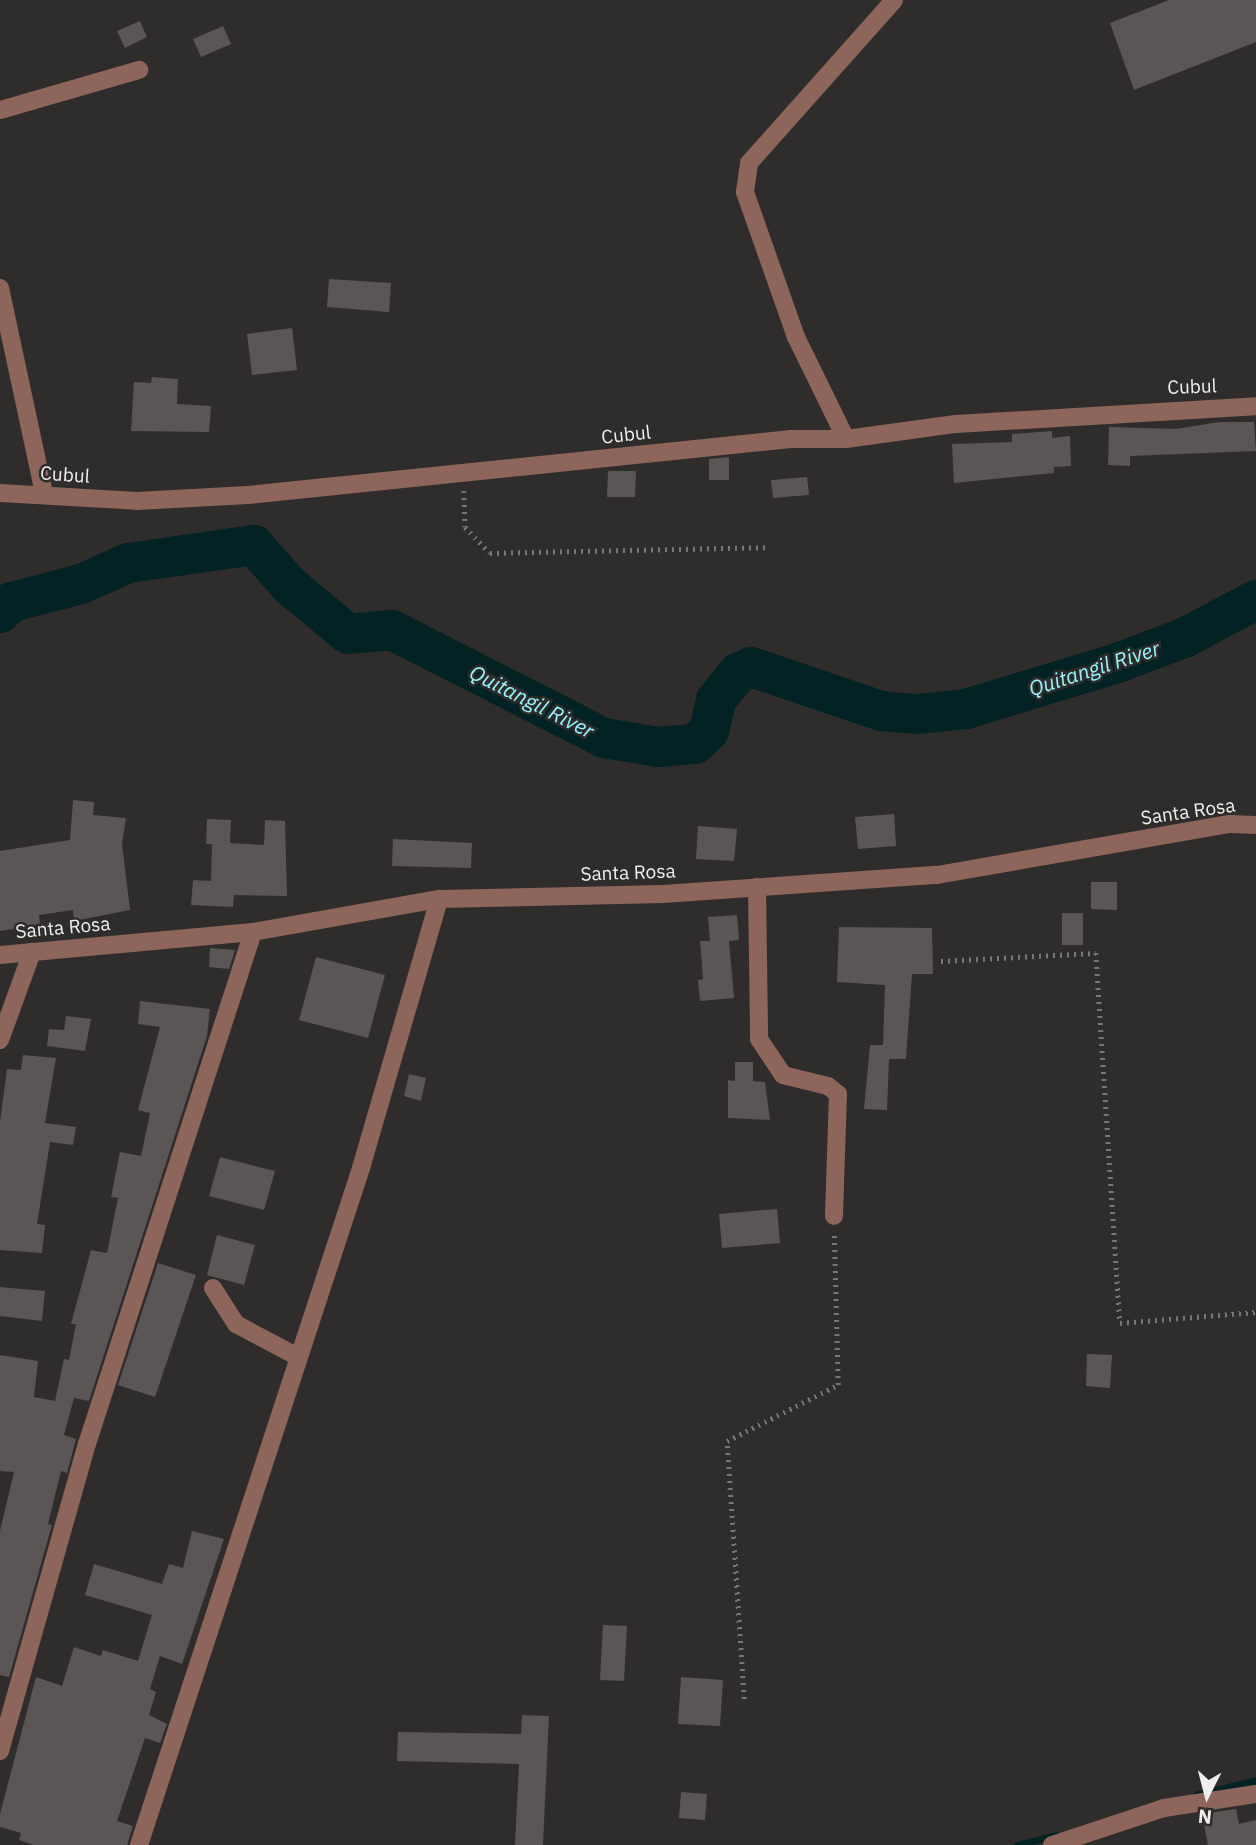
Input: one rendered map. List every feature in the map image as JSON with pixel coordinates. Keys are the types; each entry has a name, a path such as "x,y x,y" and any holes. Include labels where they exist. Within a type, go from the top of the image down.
{"street":[{"path":"846,439 796,338 745,192 749,163 894,0"},
{"path":"0,110 139,69"},
{"path":"0,288 44,494"},
{"name":"Cubul","path":"0,493 137,501 791,439 846,439 1073,414 1256,405"},
{"name":"Santa Rosa","path":"0,955 253,932 439,899 757,887 937,875 1230,824 1256,825"},
{"path":"757,887 759,1040 783,1075 828,1086 838,1094 834,1216"},
{"path":"139,1845 361,1168 439,899"},
{"path":"0,1751 87,1444 253,932"},
{"path":"0,1040 32,952"},
{"path":"213,1289 236,1324 298,1357"},
{"path":"1052,1845 1164,1808 1256,1794"}],"path":[{"path":"463,472 465,527 490,553 765,547"},
{"path":"940,961 1096,953 1120,1323 1256,1312"},
{"path":"744,1699 727,1441 838,1385 834,1216"}],"building":[{"path":"1169,0 1256,0 1256,42 1134,90 1110,23"},
{"path":"140,21 147,37 125,48 117,31"},
{"path":"223,26 231,44 201,57 193,39"},
{"path":"329,279 391,283 389,312 327,307"},
{"path":"292,328 297,370 252,375 247,334"},
{"path":"152,377 178,379 177,404 211,406 209,432 131,431 134,382 151,383"},
{"path":"1219,422 1254,422 1256,451 1130,456 1130,466 1108,465 1109,427 1176,429"},
{"path":"1052,431 1052,438 1070,436 1071,466 1054,467 1054,473 954,483 952,444 1012,442 1012,434"},
{"path":"729,457 729,480 709,480 709,459"},
{"path":"608,471 636,471 635,497 607,497"},
{"path":"807,477 809,495 773,498 771,480"},
{"path":"73,800 94,802 93,815 126,818 122,844 130,910 74,921 73,910 39,915 40,925 0,931 0,851 70,840"},
{"path":"894,814 896,846 858,849 855,817"},
{"path":"207,819 231,820 230,843 264,845 265,820 285,821 287,896 234,895 233,907 191,905 193,880 211,881 212,844 206,844"},
{"path":"698,826 737,829 734,861 696,859"},
{"path":"393,839 472,843 471,868 392,866"},
{"path":"1091,882 1117,882 1117,910 1091,909"},
{"path":"1062,913 1083,913 1083,945 1062,945"},
{"path":"737,915 739,940 729,941 734,998 700,1001 698,980 703,979 700,941 710,941 708,917"},
{"path":"839,927 932,928 933,974 912,974 906,1059 889,1059 887,1110 864,1109 870,1045 883,1045 885,985 837,982"},
{"path":"210,948 235,950 229,969 209,967"},
{"path":"316,957 385,975 368,1038 299,1020"},
{"path":"140,1001 210,1009 207,1036 89,1401 74,1398 64,1435 76,1439 67,1473 61,1471 48,1524 52,1525 9,1677 0,1675 0,1531 14,1472 0,1471 0,1355 38,1361 34,1397 55,1401 64,1359 69,1360 76,1324 71,1324 91,1250 107,1253 118,1198 111,1197 120,1152 141,1156 150,1113 138,1110 160,1027 138,1024"},
{"path":"66,1016 91,1019 85,1051 47,1046 49,1029 64,1030"},
{"path":"23,1055 56,1058 45,1123 76,1127 73,1145 50,1142 37,1224 45,1225 42,1253 0,1250 0,1122 7,1069 21,1070"},
{"path":"735,1062 753,1062 753,1081 765,1082 770,1120 728,1118 728,1080 735,1081"},
{"path":"409,1074 426,1078 421,1101 404,1096"},
{"path":"220,1157 275,1171 264,1210 209,1196"},
{"path":"777,1209 780,1243 722,1248 719,1214"},
{"path":"217,1235 255,1245 244,1285 207,1275"},
{"path":"158,1263 196,1275 155,1397 118,1385"},
{"path":"0,1287 45,1291 42,1321 0,1316"},
{"path":"1087,1354 1112,1355 1110,1388 1086,1386"},
{"path":"192,1531 224,1539 182,1664 160,1656 150,1689 156,1692 149,1715 167,1724 160,1743 145,1738 117,1821 133,1826 127,1845 34,1845 19,1840 21,1833 0,1827 0,1814 36,1677 62,1686 74,1647 101,1656 103,1650 138,1661 152,1615 85,1595 94,1564 162,1584 169,1564 183,1568"},
{"path":"603,1625 627,1626 624,1681 600,1680"},
{"path":"681,1677 723,1680 720,1726 678,1724"},
{"path":"522,1715 549,1716 543,1845 515,1845 519,1764 397,1761 398,1732 521,1734"},
{"path":"681,1792 707,1794 705,1820 679,1818"},
{"path":"1236,1809 1239,1824 1256,1820 1256,1845 1208,1845 1202,1814"}],"waterway":[{"name":"Quitangil River","path":"0,613 12,602 81,584 128,563 254,545 289,585 348,634 392,630 604,738 658,747 695,744 709,731 716,700 738,673 751,667 881,711 917,714 966,709 1117,663 1186,637 1256,600"},
{"path":"1196,1795 1256,1780"},
{"path":"1017,1845 1056,1835"}]}
